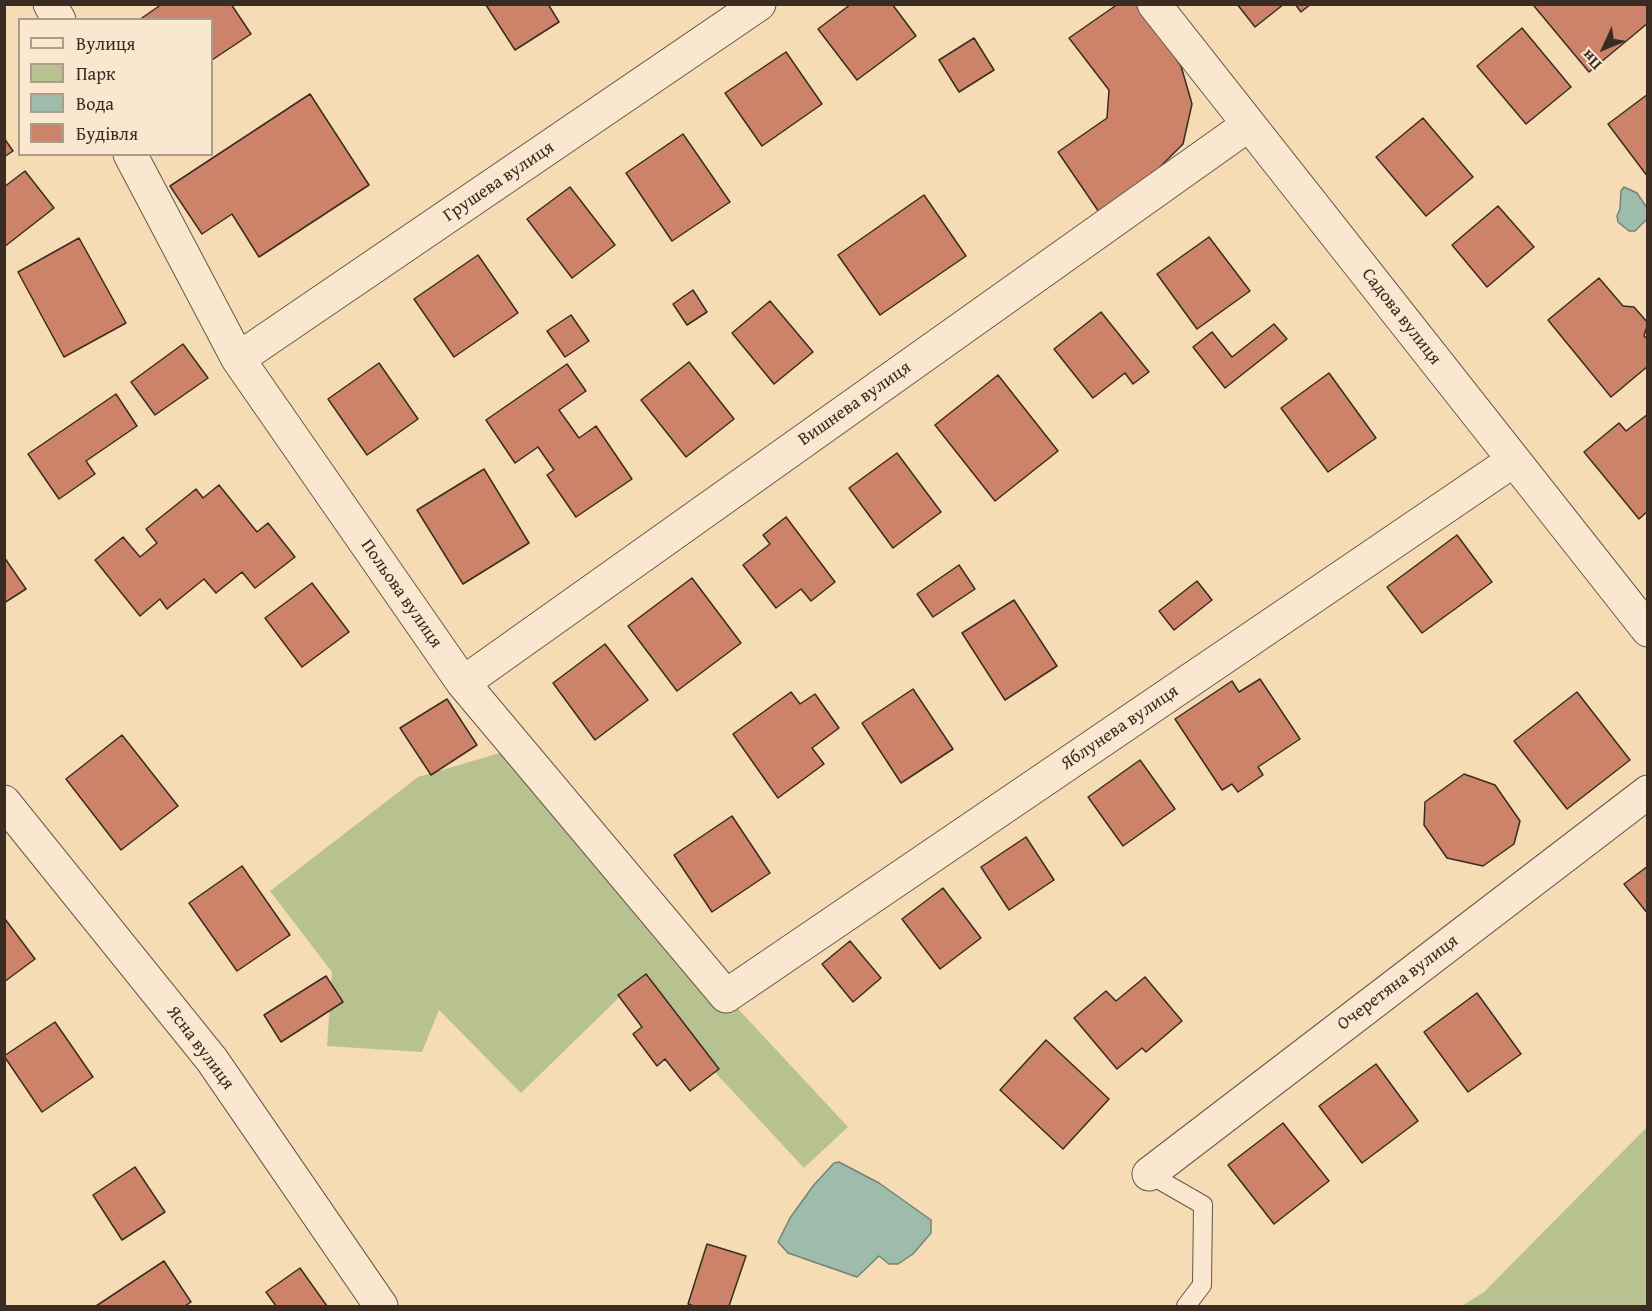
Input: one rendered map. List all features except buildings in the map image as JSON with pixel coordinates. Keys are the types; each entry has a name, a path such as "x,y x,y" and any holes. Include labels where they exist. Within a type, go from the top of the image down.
{"street":[{"name":"Грушева вулиця","path":"238,359 759,4"},
{"name":"Садова вулиця","path":"1154,4 1647,630"},
{"name":"Вишнева вулиця","path":"463,683 1248,125"},
{"name":"Польова вулиця","path":"131,156 238,359 463,683 726,996"},
{"name":"Яблунева вулиця","path":"726,996 1514,460"},
{"name":"Очеретяна вулиця","path":"1149,1174 1647,792"},
{"name":"Ясна вулиця","path":"4,802 212,1060 381,1306"}],"lane":[{"path":"1149,1174 1203,1205 1202,1285 1186,1306"}],"green space":[{"path":"500,753 848,1127 804,1168 633,984 521,1093 439,1010 422,1052 327,1046 332,972 270,891 418,777"},
{"path":"1647,1127 1647,1306 1462,1306 1484,1292"}],"water":[{"path":"1624,187 1637,193 1647,208 1647,219 1635,231 1629,231 1618,222 1621,191"},
{"path":"839,1162 879,1183 931,1220 931,1233 913,1254 898,1264 889,1264 879,1256 857,1277 788,1253 778,1242 790,1218 813,1186 834,1163"}]}
